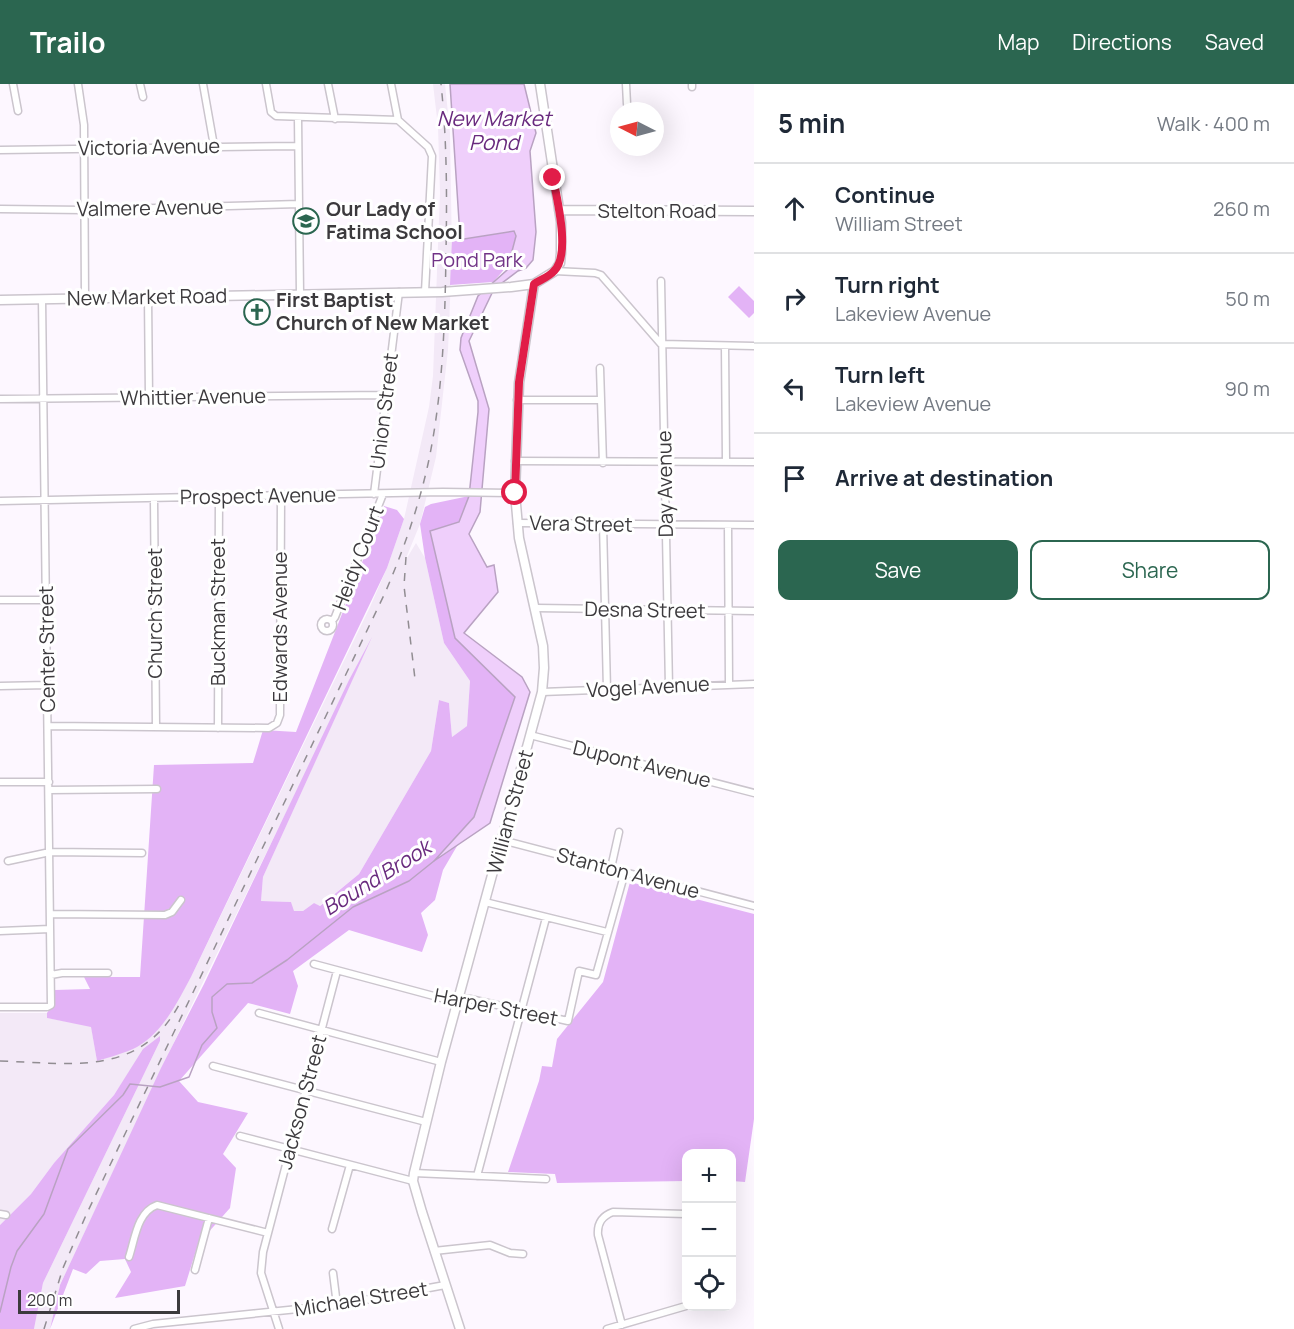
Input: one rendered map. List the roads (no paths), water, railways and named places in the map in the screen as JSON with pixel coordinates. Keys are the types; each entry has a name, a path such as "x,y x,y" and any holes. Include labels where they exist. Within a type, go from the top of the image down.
{"main road":[{"path":"534,284 555,271 560,263 561,254 559,210 540,84"},
{"name":"Stelton Road","path":"559,210 754,211"},
{"name":"New Market Road","path":"0,300 425,292 496,289 534,284"},
{"name":"William Street","path":"460,1329 434,1251 414,1177 441,1062 542,692 543,646 517,523 515,493 517,400 534,284"}],"street":[{"path":"13,84 18,111"},
{"path":"78,84 84,124 85,298"},
{"path":"140,84 143,98"},
{"path":"203,84 214,146"},
{"path":"328,84 335,119"},
{"path":"391,84 398,120 431,152 425,292"},
{"path":"626,84 627,102"},
{"path":"266,87 271,112 276,116 398,120"},
{"path":"298,118 300,294"},
{"name":"Victoria Avenue","path":"0,150 298,146"},
{"name":"Valmere Avenue","path":"0,209 84,210 299,204"},
{"path":"555,271 601,275 661,344 754,346"},
{"name":"Day Avenue","path":"661,281 669,687"},
{"name":"Union Street","path":"374,494 399,292"},
{"path":"147,297 149,397"},
{"name":"Center Street","path":"0,1007 47,1008 51,1005 42,299"},
{"path":"725,346 726,462"},
{"path":"600,368 603,463"},
{"name":"Whittier Avenue","path":"0,399 387,395"},
{"path":"517,400 601,400"},
{"path":"515,461 754,462"},
{"name":"Prospect Avenue","path":"0,501 515,493"},
{"name":"Heidy Court","path":"332,621 383,494"},
{"name":"Edwards Avenue","path":"48,726 268,728 276,723 280,715 281,495"},
{"name":"Buckman Street","path":"218,728 219,497"},
{"name":"Church Street","path":"154,498 156,727"},
{"name":"Vera Street","path":"517,523 754,525"},
{"path":"603,524 607,690"},
{"path":"728,525 729,684"},
{"path":"0,600 47,600"},
{"name":"Desna Street","path":"536,608 754,612"},
{"name":"Vogel Avenue","path":"542,692 754,684"},
{"path":"0,687 48,685"},
{"name":"Dupont Avenue","path":"530,735 754,793"},
{"path":"0,782 49,782"},
{"path":"49,790 157,789"},
{"path":"611,868 619,832"},
{"name":"Stanton Avenue","path":"502,840 754,906"},
{"path":"8,861 50,852 142,853"},
{"path":"485,902 607,932 626,872"},
{"path":"50,914 165,915 172,912 181,900"},
{"path":"477,1176 546,918"},
{"path":"0,931 50,929"},
{"name":"Harper Street","path":"314,964 445,999 470,999 568,1021 579,971 596,975 607,932"},
{"name":"Jackson Street","path":"279,1329 261,1273 263,1252 337,971"},
{"path":"51,975 108,973"},
{"path":"259,1013 441,1062"},
{"path":"213,1066 426,1122"},
{"path":"240,1136 350,1165 414,1177 477,1176 546,1179"},
{"path":"332,1229 350,1165"},
{"path":"129,1257 139,1222 148,1208 157,1205 268,1233"},
{"path":"622,1325 598,1234 599,1223 603,1217 613,1212 682,1214"},
{"path":"195,1270 209,1218"},
{"path":"434,1251 490,1245 510,1253 523,1254"},
{"path":"333,1273 338,1305"},
{"name":"Michael Street","path":"134,1329 153,1324 338,1305 445,1285"},
{"path":"607,1329 682,1307"}],"water":[{"name":"New Market Pond","path":"450,84 524,84 536,133 530,151 536,232 533,260 526,268 518,271 494,289 469,341 489,409 480,512 469,534 487,567 494,565 498,592 464,633 522,677 530,692 490,823 434,861 474,817 515,697 455,638 430,531 459,522 469,496 478,401 460,350 461,338 478,296 507,270 516,236 514,231 464,239 460,236"}],"waterway":[{"name":"Bound Brook","path":"0,1312 17,1251 44,1214 68,1149 123,1095 130,1084 160,1087 189,1077 202,1045 217,1028 212,1012 212,997 227,984 252,983 287,960 353,907 409,881 434,861"}],"railway":[{"path":"44,1329 63,1268 87,1213 385,593 415,514 433,438 444,332 446,189 441,84"},
{"path":"406,557 404,586 415,679"},
{"path":"0,1061 78,1063 102,1061 124,1055 145,1044 164,1027 180,1003"}],"place":[{"name":"Our Lady of Fatima School","path":"306,221"},
{"name":"First Baptist Church of New Market","path":"257,312"}],"park label":[{"name":"Pond Park","path":"477,260"}]}
